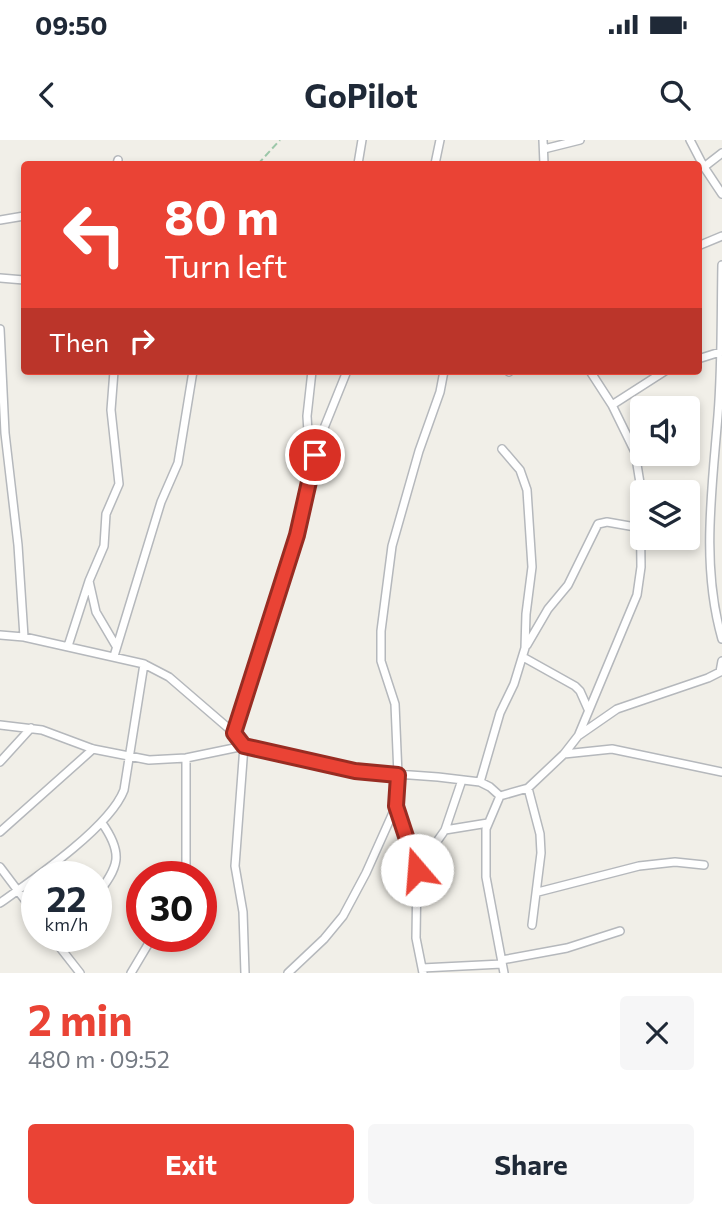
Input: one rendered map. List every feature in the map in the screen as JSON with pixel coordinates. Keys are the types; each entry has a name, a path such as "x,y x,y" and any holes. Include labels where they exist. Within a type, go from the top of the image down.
{"street":[{"path":"358,161 362,140"},
{"path":"436,161 440,140"},
{"path":"543,140 544,161"},
{"path":"544,149 580,140"},
{"path":"690,140 701,161"},
{"path":"704,167 722,153"},
{"path":"702,163 722,194"},
{"path":"0,220 21,216"},
{"path":"702,244 722,236"},
{"path":"722,265 720,416 713,464 709,545 712,593 722,639"},
{"path":"0,278 21,280"},
{"path":"0,330 5,433 18,545 24,637"},
{"path":"702,358 720,352"},
{"path":"68,646 89,581 104,546 106,514 119,484 111,410 114,375"},
{"path":"114,656 161,502 178,463 192,375"},
{"path":"311,472 307,416 312,375"},
{"path":"234,733 297,535 320,438 345,375"},
{"path":"288,973 324,939 343,916 396,806 398,775 395,704 381,661 381,631 392,546 443,375"},
{"path":"593,375 612,405 635,452 639,480"},
{"path":"612,405 658,375"},
{"path":"480,782 500,713 523,657 532,567 527,490 520,470 502,449"},
{"path":"525,648 548,609 568,585 598,524 607,522 630,526"},
{"path":"500,796 528,788 564,754 578,736 637,595 641,550"},
{"path":"89,581 96,612 116,646"},
{"path":"712,593 722,589"},
{"path":"0,635 24,637 144,664 169,677 234,733 244,746 235,866 243,912 244,973"},
{"path":"523,657 575,686 589,709"},
{"path":"578,736 617,709 721,672 722,661"},
{"path":"0,903 102,823 121,797 144,664"},
{"path":"0,725 31,728 93,749 158,761 244,746 355,771 480,782 500,796"},
{"path":"0,761 31,728"},
{"path":"0,832 93,749"},
{"path":"564,754 612,749 722,772"},
{"path":"186,758 186,861"},
{"path":"417,870 445,830 462,780"},
{"path":"528,788 540,834 538,892 532,925"},
{"path":"500,796 488,823 486,877 502,966"},
{"path":"396,806 417,870 416,939 422,972 502,966 620,931"},
{"path":"102,823 114,840 117,854 112,870"},
{"path":"445,830 488,823"},
{"path":"538,892 639,866 675,862 704,865"},
{"path":"0,867 21,894"},
{"path":"64,952 80,973"},
{"path":"131,973 143,952"}],"path":[{"path":"261,161 280,140"}],"route":[{"path":"315,455 297,535 234,733 244,746 355,771 398,775 396,806 417,870"}]}
